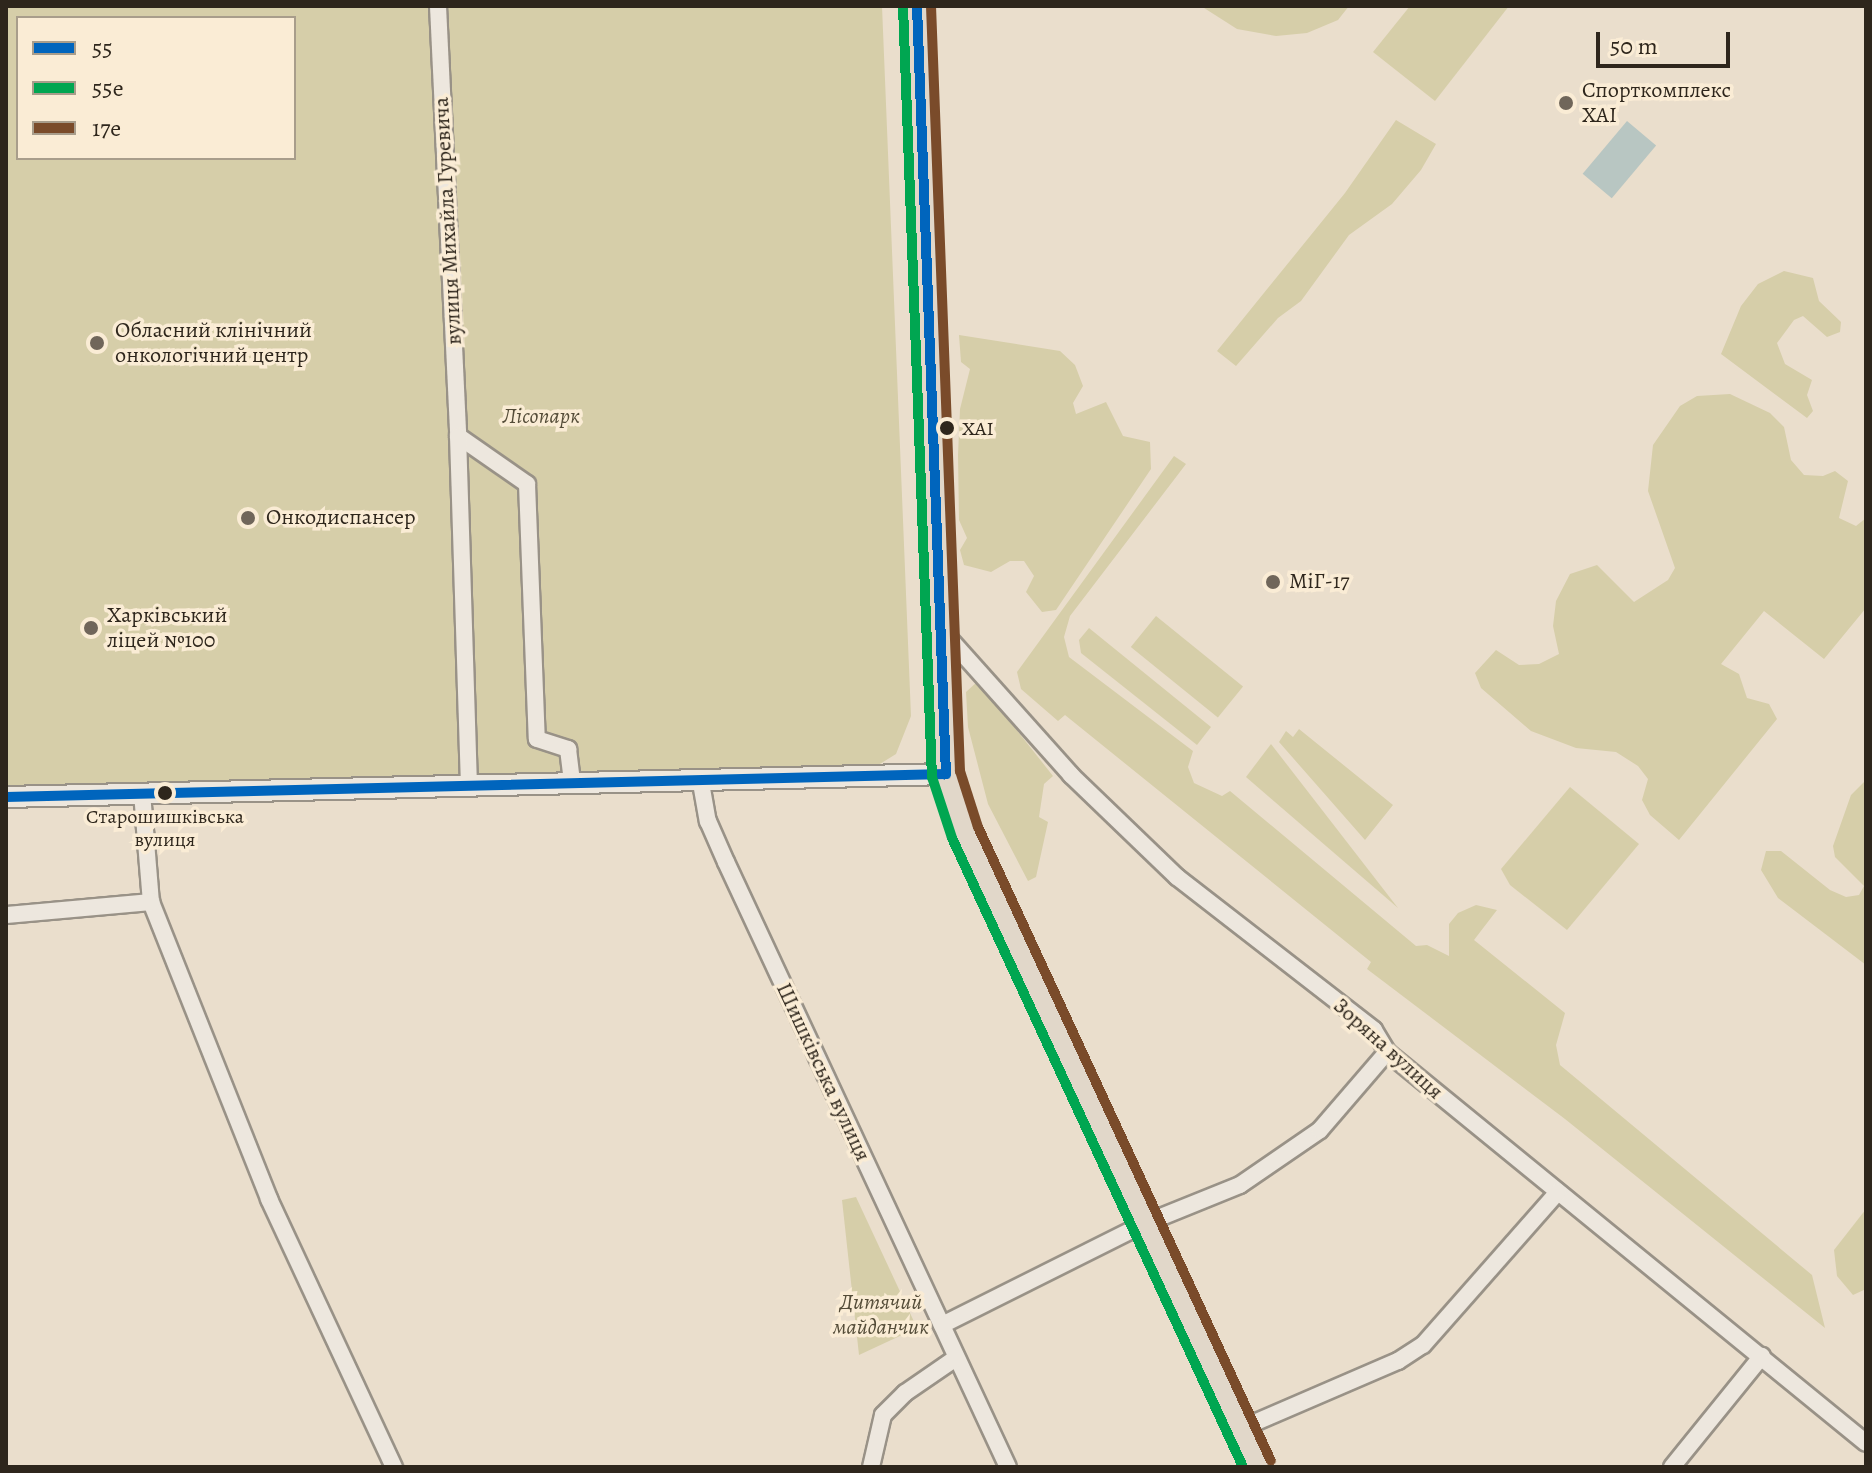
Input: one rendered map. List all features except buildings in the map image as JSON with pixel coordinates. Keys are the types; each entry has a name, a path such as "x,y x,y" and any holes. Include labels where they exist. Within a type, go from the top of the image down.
{"main road":[{"path":"917,6 937,625 946,774 965,832 1258,1467"}],"street":[{"name":"вулиця Михайла Гуревича","path":"438,6 458,436 469,784"},
{"path":"458,436 527,484 537,739 568,749 572,782"},
{"name":"Зоряна вулиця","path":"937,625 1071,775 1177,877 1374,1030 1387,1052 1866,1443"},
{"path":"6,797 469,784 701,783 946,774"},
{"name":"Шишківська вулиця","path":"701,783 708,821 726,862 1008,1467"},
{"path":"142,793 151,902 269,1199 394,1467"},
{"path":"6,915 151,902"},
{"path":"942,1325 1146,1223 1240,1185 1320,1130 1387,1052"},
{"path":"1240,1429 1398,1361 1423,1345 1558,1192"},
{"path":"1672,1467 1762,1356"},
{"path":"871,1467 883,1415 905,1393 956,1358"}],"green space":[{"name":"Лісопарк","path":"6,6 882,6 911,716 896,754 875,767 6,791"},
{"path":"1201,6 1349,6 1338,20 1307,33 1276,36 1237,29"},
{"path":"1410,6 1509,6 1435,101 1373,52"},
{"path":"1396,120 1436,144 1421,170 1392,204 1349,235 1301,301 1278,318 1236,366 1217,351 1345,193"},
{"path":"1784,271 1813,278 1819,301 1841,322 1840,332 1827,337 1803,316 1794,320 1777,343 1785,364 1812,380 1807,395 1813,411 1807,418 1721,354 1741,306 1758,284"},
{"path":"959,335 1060,351 1075,365 1083,386 1073,403 1076,414 1106,402 1123,436 1150,442 1151,469 1056,610 1042,612 1026,592 1034,576 1024,561 1010,561 991,572 964,565 960,550 967,538 959,520 958,455 960,409 970,369 961,362"},
{"path":"1730,394 1770,413 1784,427 1791,460 1804,475 1823,476 1835,471 1848,481 1839,518 1856,526 1866,518 1866,608 1824,659 1764,611 1721,664 1739,674 1747,698 1769,704 1777,719 1679,840 1650,815 1642,800 1648,779 1638,766 1616,752 1576,748 1531,731 1481,688 1475,673 1496,650 1519,665 1539,664 1559,654 1553,626 1556,601 1570,574 1597,565 1634,602 1668,580 1675,568 1648,491 1653,445 1680,406 1697,396"},
{"path":"1174,456 1186,464 1070,616 1064,637 1069,657 1193,751 1188,767 1194,783 1222,796 1230,791 1416,946 1427,945 1449,956 1449,924 1458,913 1476,905 1497,910 1474,940 1565,1013 1556,1045 1560,1065 1812,1275 1825,1328 1565,1119 1367,969 1371,962 1065,715 1058,721 1021,689 1017,672"},
{"path":"1156,616 1243,686 1218,718 1131,647"},
{"path":"1089,628 1211,727 1197,745 1081,653 1079,640"},
{"path":"978,681 1053,776 1044,784 1039,817 1048,822 1036,877 1028,881 988,804 968,727 966,692"},
{"path":"1299,729 1393,805 1365,840 1279,742 1286,731 1293,737"},
{"path":"1271,744 1398,908 1246,777"},
{"path":"1866,780 1866,965 1778,898 1761,870 1766,851 1781,851 1830,890 1846,897 1859,895 1864,886 1835,857 1833,846 1851,795"},
{"path":"1570,787 1639,844 1567,930 1510,885 1501,869"},
{"name":"Дитячий майданчик","path":"856,1197 917,1328 859,1355 842,1200"},
{"path":"1866,1209 1866,1289 1853,1295 1837,1276 1834,1250"}],"shaded area":[{"path":"1627,121 1656,145 1612,198 1583,174"}],"transit line":[{"name":"55е","path":"903,6 932,777 952,838 1243,1467"},
{"name":"55","path":"917,6 946,774"},
{"name":"17е","path":"931,6 960,771 978,827 1271,1461"},
{"name":"55","path":"6,797 946,774"}],"place":[{"name":"Спорткомплекс ХАІ","path":"1566,103"},
{"name":"Обласний клінічний онкологічний центр","path":"97,343"},
{"name":"ХАІ","path":"947,428"},
{"name":"Онкодиспансер","path":"248,518"},
{"name":"МіГ-17","path":"1273,582"},
{"name":"Харківський ліцей №100","path":"91,628"},
{"name":"Старошишківська вулиця","path":"165,793"}]}
